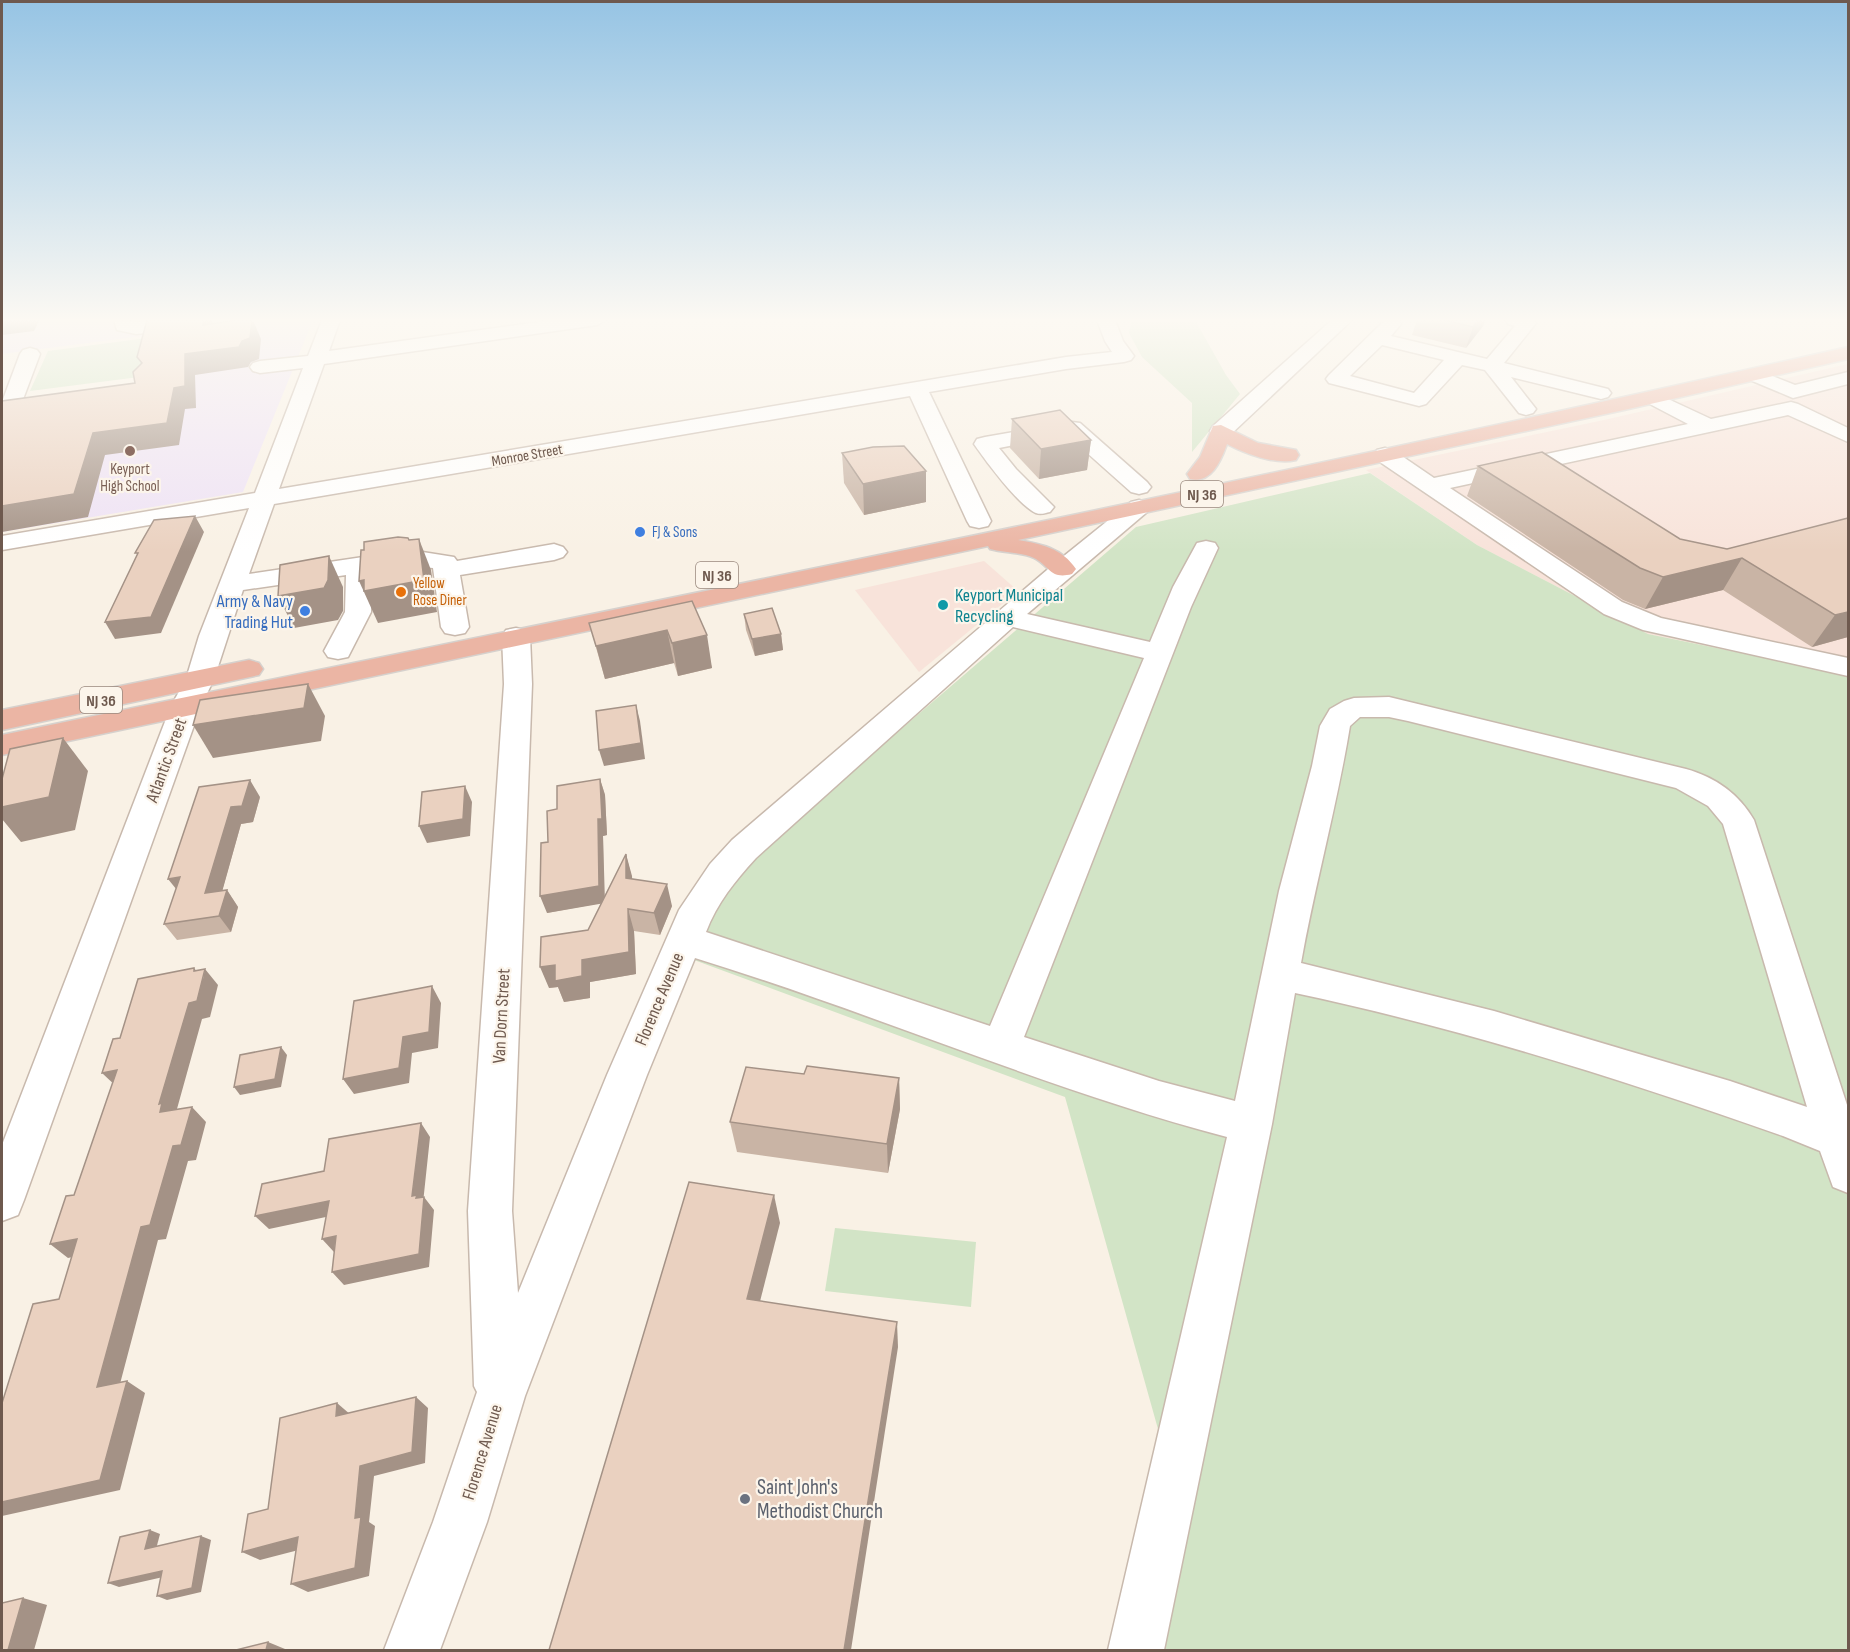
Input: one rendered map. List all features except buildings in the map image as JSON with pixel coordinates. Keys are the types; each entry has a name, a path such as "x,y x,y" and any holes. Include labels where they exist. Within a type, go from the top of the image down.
{"highway":[{"name":"NJ 36","path":"2,745 338,651 455,627 979,531 1042,507 1139,497 1198,474 1582,397"},
{"name":"NJ 36","path":"2,720 193,692 516,636 1139,497 1385,455 1657,397"},
{"path":"1198,474 1211,458 1221,431 1251,448 1288,455"},
{"path":"979,531 1017,546 1042,552 1063,569"}],"street":[{"name":"Atlantic Street","path":"2,1200 302,397"},
{"name":"Monroe Street","path":"2,543 869,397"},
{"path":"920,397 943,457 979,531"},
{"path":"1221,431 1259,397"},
{"path":"1408,397 1419,400 1422,397"},
{"path":"1517,397 1526,409"},
{"path":"1788,397 1848,436"},
{"path":"1431,485 1707,425 1799,397"},
{"path":"1653,398 1707,425"},
{"path":"7,403 35,399"},
{"path":"943,457 985,444 1072,428 1139,497"},
{"path":"985,444 1008,474 1042,507"},
{"path":"1385,455 1613,608 1653,624 1848,667"},
{"path":"1522,465 1550,484"},
{"name":"Florence Avenue","path":"412,1650 460,1522 500,1396 627,1075 697,910 722,873 744,849 1063,569 1139,497"},
{"path":"1001,1047 1052,916 1161,653 1188,580 1206,548"},
{"path":"446,570 554,552"},
{"path":"233,584 410,558 445,562 455,627"},
{"path":"338,651 358,612 359,565"},
{"path":"1007,618 1161,653"},
{"name":"Van Dorn Street","path":"500,1396 490,1211 518,684 516,636"},
{"path":"1136,1650 1251,1124 1296,891 1328,766 1335,726 1341,716 1354,708 1389,707 1408,711 1686,780 1719,798 1738,820 1843,1156"},
{"path":"684,940 765,964 1001,1047 1193,1111 1251,1124"},
{"path":"1279,974 1427,1009 1566,1049 1788,1118 1843,1156"}],"shaded area":[{"name":"Keyport High School","path":"91,397 282,397 243,492 2,532 2,410"},
{"path":"1704,397 1848,397 1848,675 1648,634 1477,545 1366,470"},
{"path":"984,561 1018,591 919,672 855,590"}],"green space":[{"path":"1186,397 1237,397 1192,452 1192,403"},
{"path":"1370,473 1477,545 1648,634 1848,675 1848,1650 1122,1650 1165,1454 1065,1097 675,953 700,902 1136,527"},
{"path":"835,1228 976,1242 971,1307 825,1291"}],"place":[{"name":"Keyport High School","path":"130,451"},
{"name":"FJ & Sons","path":"640,532"},
{"name":"Yellow Rose Diner","path":"401,592"},
{"name":"Keyport Municipal Recycling","path":"943,605"},
{"name":"Army & Navy Trading Hut","path":"305,611"},
{"name":"Saint John's Methodist Church","path":"745,1499"}]}
